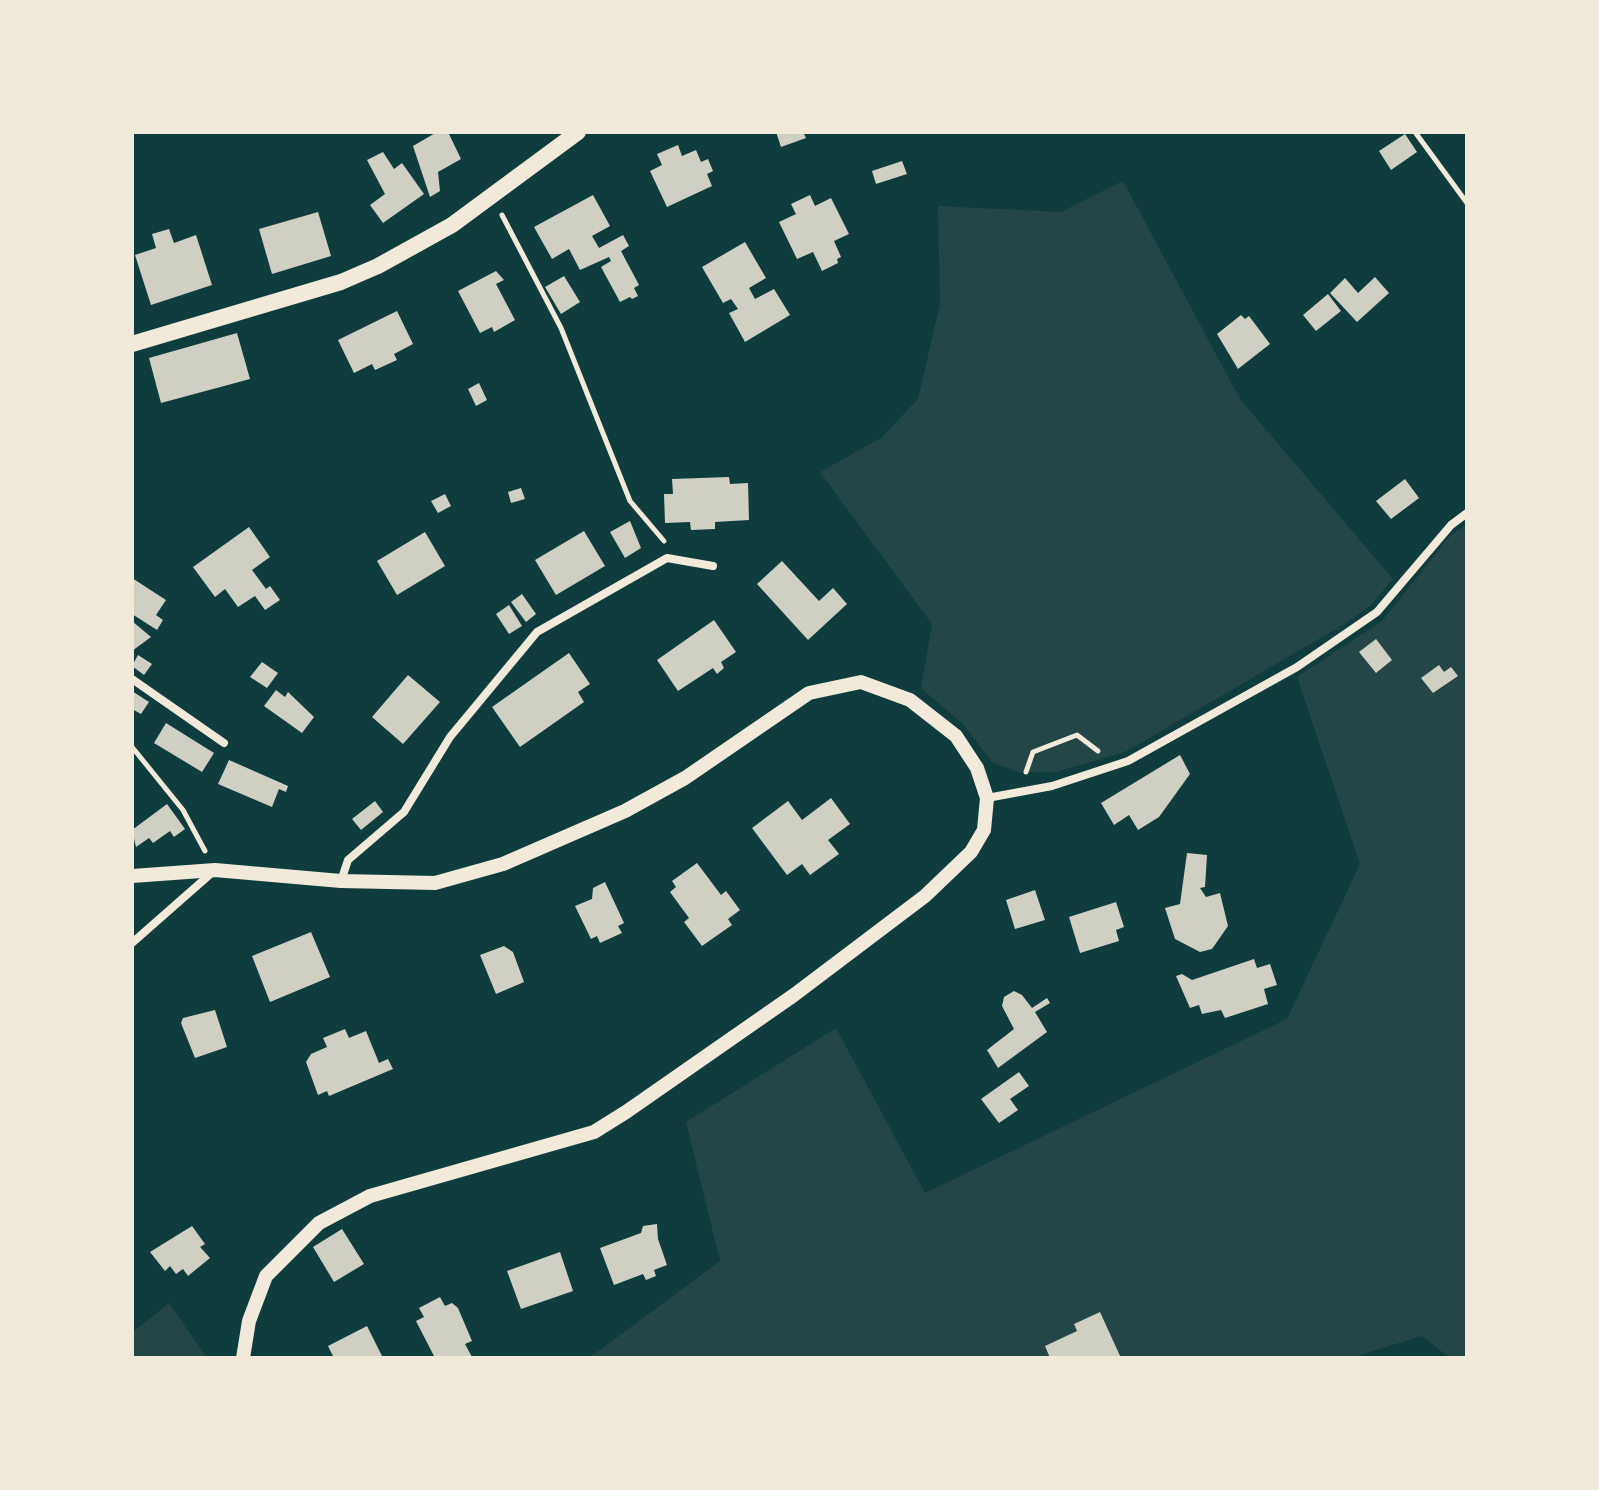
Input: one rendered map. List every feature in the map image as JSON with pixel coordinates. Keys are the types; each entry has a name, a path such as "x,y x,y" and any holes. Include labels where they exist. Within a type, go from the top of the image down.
{"main road":[{"path":"132,344 330,285 378,266 452,225 578,132"}],"street":[{"path":"987,798 1052,786 1116,765 1196,724 1343,638 1377,612 1451,525 1467,513"},
{"path":"341,881 348,860 404,812 450,737 537,632 667,558 713,566"},
{"path":"132,679 224,743"},
{"path":"132,876 215,870 341,881 435,883 503,864 625,811 673,784 809,693 861,682 910,700 956,736 977,768 987,798 984,830 971,852 925,896 794,995 626,1112 594,1132 370,1196 319,1223 266,1276 252,1309 243,1358"},
{"path":"132,943 215,870"}],"path":[{"path":"1415,132 1467,203"},
{"path":"504,217 561,328 630,501 663,540"},
{"path":"1020,792 1033,752 1077,735 1116,765"},
{"path":"132,747 183,810 215,870"}],"shaded area":[{"path":"1123,181 1240,399 1393,579 1371,605 1343,625 1125,752 1056,772 1018,772 992,762 963,724 921,688 932,624 820,472 881,438 918,399 940,304 938,206 1061,212"},
{"path":"1467,524 1467,1358 1450,1358 1422,1336 1350,1358 589,1358 720,1261 686,1122 836,1028 925,1193 1287,1019 1360,864 1297,677 1382,621 1450,536"},
{"path":"169,1303 207,1358 132,1358 132,1333"}],"building":[{"path":"437,132 448,132 461,159 438,172 440,191 430,197 413,146"},
{"path":"776,132 803,132 806,138 781,147"},
{"path":"1405,134 1417,152 1391,170 1379,151"},
{"path":"678,145 682,156 696,150 701,162 708,159 713,171 707,174 712,186 667,207 650,171 662,165 657,154"},
{"path":"383,152 394,169 402,163 424,194 383,223 370,205 385,194 367,160"},
{"path":"902,161 907,174 876,184 872,171"},
{"path":"593,195 610,226 592,236 599,248 623,235 629,246 621,251 639,285 634,288 638,296 632,299 630,297 620,302 601,267 611,261 609,257 580,270 569,249 552,259 534,227"},
{"path":"810,195 815,206 831,198 849,234 834,241 841,257 837,259 838,263 822,271 813,252 797,259 779,222 796,214 791,204"},
{"path":"318,212 331,256 272,274 259,229"},
{"path":"169,229 174,243 196,235 212,285 151,305 135,255 156,248 152,234"},
{"path":"745,242 766,278 749,288 755,299 774,289 790,315 745,342 729,313 738,309 731,299 723,303 702,267"},
{"path":"496,271 504,280 496,284 515,320 494,332 492,327 480,333 458,291"},
{"path":"564,276 580,302 561,314 545,287"},
{"path":"1375,277 1389,293 1357,322 1330,293 1345,278 1358,293"},
{"path":"1328,294 1341,311 1316,331 1303,315"},
{"path":"397,311 413,344 394,354 397,360 375,370 372,364 354,373 338,340"},
{"path":"1241,315 1245,319 1249,316 1270,344 1238,369 1217,334"},
{"path":"237,333 250,379 161,403 149,358"},
{"path":"479,383 487,400 476,406 468,389"},
{"path":"729,477 730,484 748,483 749,520 715,522 715,529 691,530 690,522 665,523 664,494 673,494 672,479"},
{"path":"1405,479 1419,498 1391,519 1376,501"},
{"path":"521,488 525,499 511,503 508,492"},
{"path":"445,494 451,506 438,513 431,501"},
{"path":"630,521 641,548 625,558 610,532"},
{"path":"249,527 270,557 252,570 266,589 270,586 280,600 265,610 255,596 238,607 225,589 215,597 193,567"},
{"path":"584,531 605,566 556,595 535,560"},
{"path":"425,532 445,566 397,595 377,561"},
{"path":"782,561 819,601 833,588 847,604 808,640 757,584"},
{"path":"132,578 166,600 156,615 163,620 157,630 132,614"},
{"path":"522,594 536,614 526,622 511,602"},
{"path":"509,605 522,626 509,634 496,614"},
{"path":"714,620 736,652 721,662 724,668 717,674 713,668 678,691 657,660"},
{"path":"132,621 151,637 132,651"},
{"path":"1376,639 1392,660 1376,673 1359,652"},
{"path":"569,653 590,684 578,692 584,702 520,747 492,707"},
{"path":"138,655 152,664 144,675 132,666"},
{"path":"262,662 278,673 267,688 250,677"},
{"path":"1439,665 1444,672 1451,667 1458,676 1433,693 1421,678"},
{"path":"408,675 440,702 403,744 372,717"},
{"path":"276,690 285,697 288,692 314,717 302,733 264,706"},
{"path":"132,691 149,702 141,714 132,709"},
{"path":"166,723 214,753 202,772 154,743"},
{"path":"1180,755 1190,774 1159,817 1138,830 1129,815 1114,825 1101,803"},
{"path":"229,760 288,786 286,792 279,789 272,807 218,784"},
{"path":"831,798 850,824 828,840 839,854 810,875 802,864 787,875 752,828 788,801 802,820"},
{"path":"375,801 383,812 361,830 352,819"},
{"path":"167,804 185,829 174,837 170,831 153,843 149,838 136,847 132,830"},
{"path":"1187,853 1207,855 1205,887 1200,888 1206,897 1220,893 1228,926 1212,949 1200,952 1175,939 1165,908 1180,904"},
{"path":"697,863 721,895 726,891 740,910 728,919 732,925 702,946 684,922 689,918 670,892 676,887 672,881"},
{"path":"605,882 624,923 618,926 622,933 600,943 597,936 591,939 575,906 592,899 593,888"},
{"path":"1035,890 1045,920 1015,929 1006,900"},
{"path":"1116,902 1124,927 1116,930 1119,941 1080,953 1069,917"},
{"path":"311,932 330,977 270,1002 252,956"},
{"path":"504,946 513,952 524,982 496,994 480,955"},
{"path":"1254,959 1257,968 1270,964 1277,985 1264,989 1268,1004 1225,1018 1221,1010 1202,1014 1199,1005 1190,1008 1176,976 1182,974 1192,980"},
{"path":"1014,991 1022,995 1032,1008 1047,998 1050,1003 1035,1012 1047,1032 998,1068 987,1050 1014,1029 1002,1006 1004,997"},
{"path":"215,1010 227,1047 195,1058 181,1023 183,1018"},
{"path":"345,1029 349,1038 366,1031 379,1063 388,1059 393,1069 329,1096 327,1091 318,1095 306,1062 311,1054 327,1047 323,1038"},
{"path":"1019,1072 1029,1086 1010,1099 1018,1110 999,1123 981,1099"},
{"path":"657,1224 658,1239 667,1265 654,1270 656,1276 646,1280 643,1274 614,1285 600,1248 641,1233 643,1226"},
{"path":"192,1226 205,1244 200,1247 210,1258 188,1276 183,1269 176,1274 170,1266 165,1271 150,1252"},
{"path":"342,1229 364,1264 334,1282 313,1247"},
{"path":"560,1252 573,1291 521,1309 507,1271"},
{"path":"440,1297 445,1306 452,1303 458,1308 472,1341 465,1344 472,1357 435,1358 416,1321 424,1317 419,1308"},
{"path":"1100,1312 1121,1358 1050,1358 1045,1346 1077,1331 1074,1324"},
{"path":"367,1326 383,1358 334,1358 328,1346"}]}
